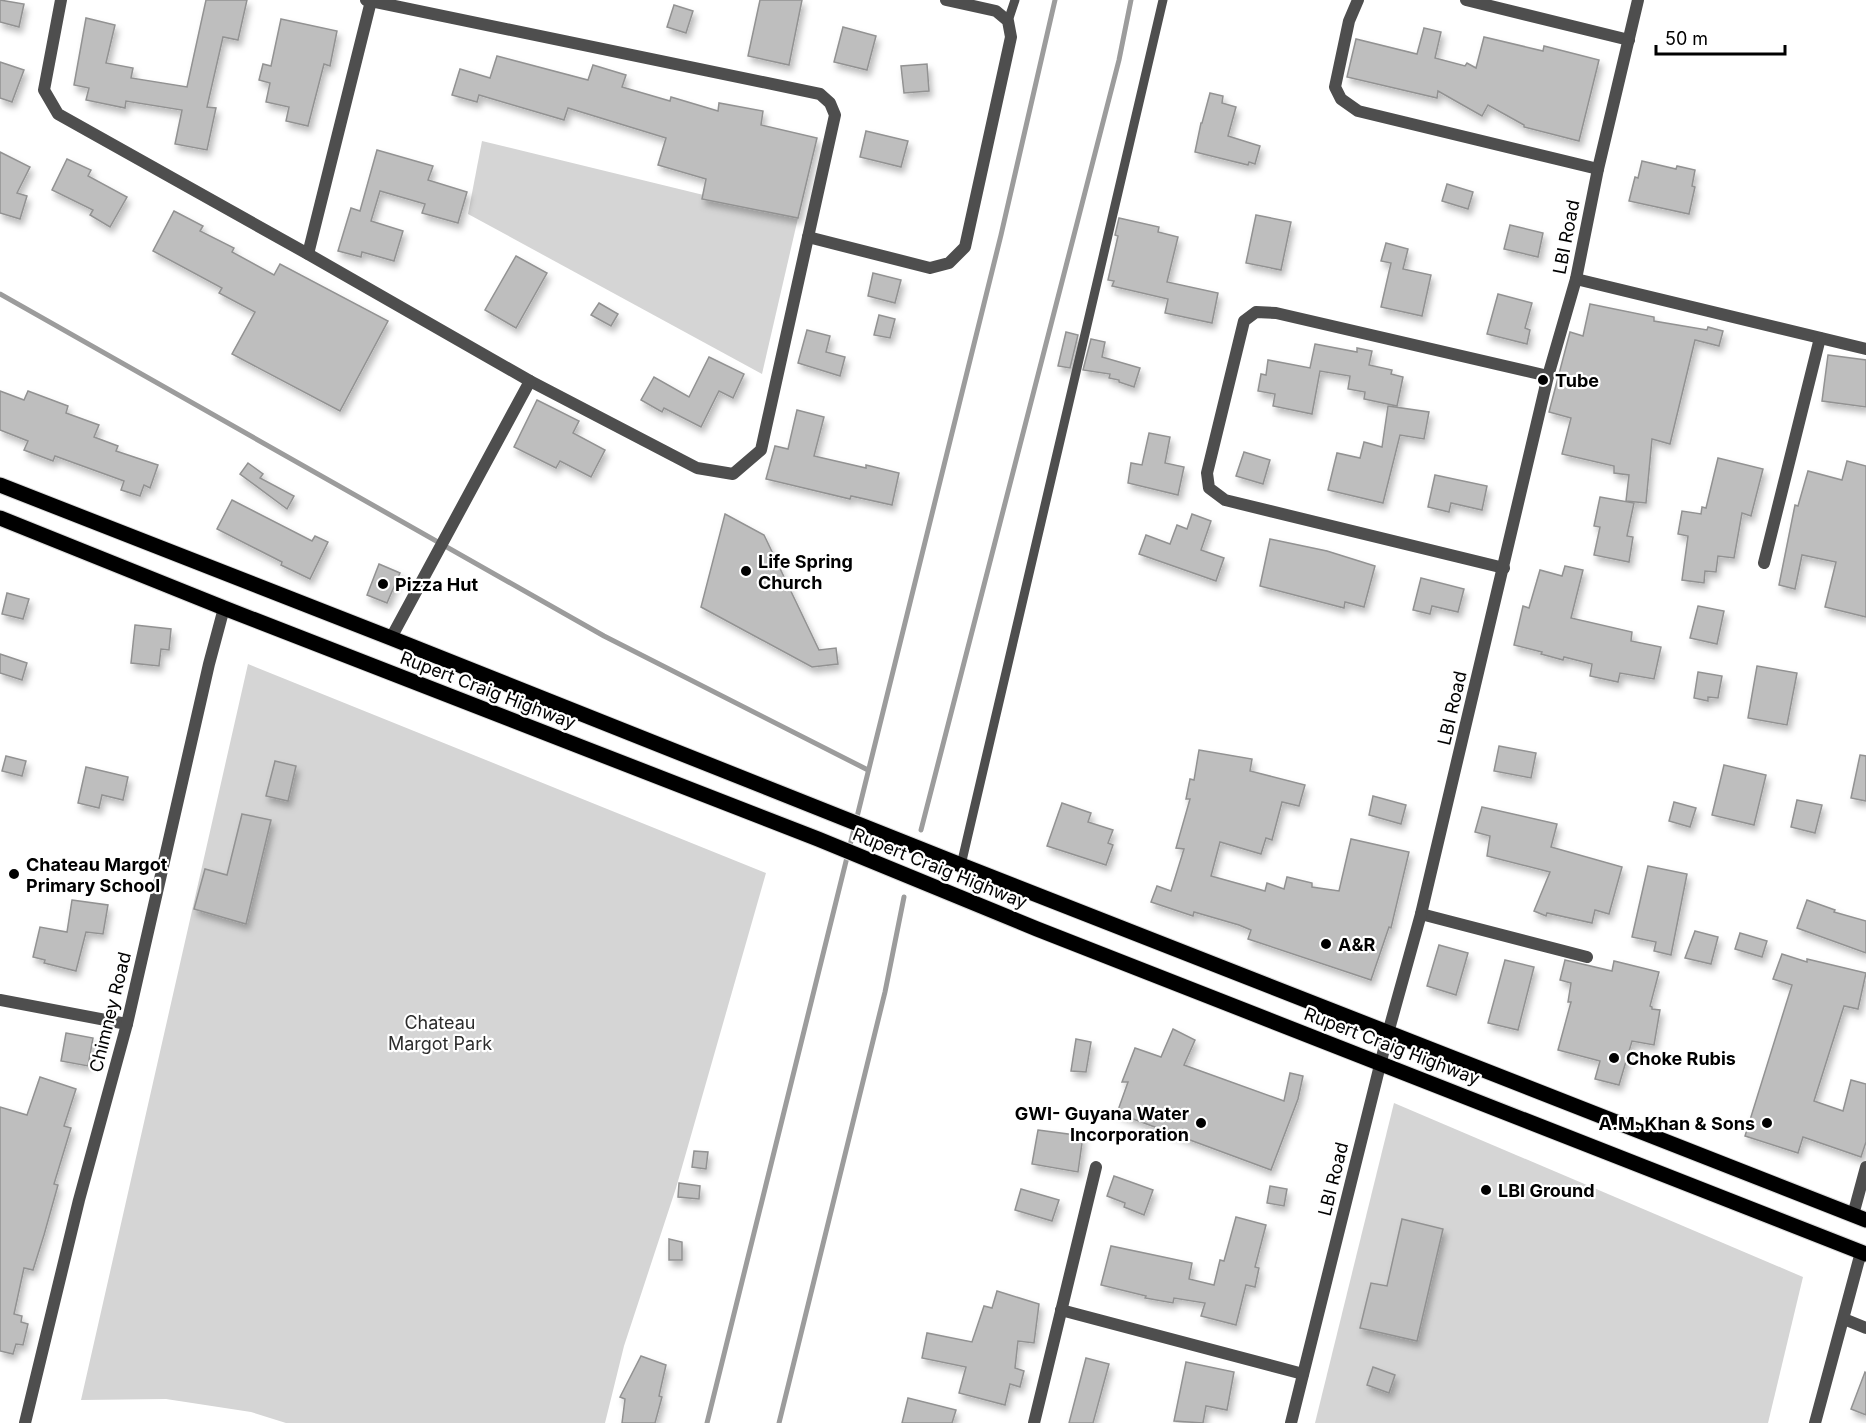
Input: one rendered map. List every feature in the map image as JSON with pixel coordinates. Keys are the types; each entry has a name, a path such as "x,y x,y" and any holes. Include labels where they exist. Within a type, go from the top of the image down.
{"main road":[{"name":"Rupert Craig Highway","path":"0,486 1860,1218"},
{"name":"Rupert Craig Highway","path":"0,518 1863,1253"}],"street":[{"path":"61,0 44,90 58,114 530,381 697,468 733,474 761,450 835,115 830,103 820,94 368,1 308,254"},
{"path":"808,237 930,268 949,263 965,247 1011,37 1008,21 996,11 946,0"},
{"path":"1358,0 1349,21 1335,87 1341,99 1358,111 1598,169"},
{"path":"1466,0 1629,40"},
{"name":"LBI Road","path":"1291,1423 1380,1062 1421,915 1548,376 1576,279 1598,169 1638,0"},
{"path":"1576,279 1866,349"},
{"path":"1504,568 1225,500 1209,488 1207,473 1244,321 1256,312 1276,313 1548,376"},
{"path":"1764,563 1820,338"},
{"path":"391,638 530,381"},
{"name":"Chimney Road","path":"25,1423 79,1200 127,1024 209,664 224,608"},
{"path":"1421,915 1587,957"},
{"path":"0,1000 127,1024"},
{"path":"1034,1423 1095,1167"},
{"path":"1860,1218 1866,1167"},
{"path":"1815,1423 1863,1253"},
{"path":"1062,1310 1303,1374"},
{"path":"1844,1319 1866,1328"}],"lane":[{"path":"1008,21 1015,0"},
{"path":"961,865 1162,0"}],"green space":[{"path":"482,141 798,218 762,374 468,214"},
{"name":"Chateau Margot Park","path":"248,664 766,873 676,1188 624,1346 605,1423 286,1423 251,1412 166,1399 81,1400"},
{"name":"LBI Ground","path":"1394,1103 1803,1277 1768,1423 1315,1423"}],"building":[{"path":"0,0 24,4 19,27 0,22"},
{"path":"206,0 247,0 238,40 223,37 207,107 216,108 207,150 175,144 182,110 126,101 125,108 86,100 89,88 74,85 86,18 115,25 106,63 133,68 131,78 187,87"},
{"path":"760,0 802,0 789,65 748,56"},
{"path":"674,5 693,11 686,33 667,27"},
{"path":"281,19 337,31 330,66 324,64 308,126 286,121 289,107 266,102 270,83 259,80 263,64 271,66"},
{"path":"843,27 876,36 867,70 834,62"},
{"path":"1424,28 1441,32 1435,58 1465,66 1467,63 1476,68 1484,37 1543,51 1544,46 1599,60 1579,141 1524,127 1488,105 1482,116 1438,91 1437,98 1347,77 1356,39 1417,54"},
{"path":"497,56 588,80 593,65 626,75 622,87 670,101 671,97 718,111 719,103 763,111 761,125 817,138 798,218 702,199 706,179 658,165 666,138 568,108 564,120 479,95 477,102 452,95 460,69 490,78"},
{"path":"0,62 24,70 12,102 0,98"},
{"path":"927,64 929,91 904,93 901,66"},
{"path":"1210,93 1223,96 1222,103 1236,107 1228,136 1260,146 1255,164 1249,162 1248,165 1195,152"},
{"path":"866,131 908,141 901,167 860,157"},
{"path":"377,150 433,166 428,180 467,192 458,223 422,213 425,204 380,191 371,221 403,231 394,261 362,252 361,257 338,251 351,208 360,211"},
{"path":"0,152 30,167 17,193 27,196 20,219 0,213"},
{"path":"67,159 91,170 88,176 127,197 110,227 90,215 93,210 52,190"},
{"path":"1642,161 1676,169 1677,166 1695,170 1692,186 1695,187 1689,214 1629,201"},
{"path":"1447,184 1473,192 1468,209 1442,201"},
{"path":"174,211 203,226 200,231 234,248 232,252 274,275 280,264 388,321 340,411 232,354 255,312 219,293 222,288 153,251"},
{"path":"1256,215 1291,222 1281,270 1246,263"},
{"path":"1119,218 1159,227 1158,232 1178,237 1167,282 1218,293 1212,323 1165,313 1168,299 1112,286 1114,281 1108,280 1118,236 1115,235"},
{"path":"1510,225 1543,233 1538,257 1504,249"},
{"path":"1386,243 1408,249 1403,269 1431,275 1422,316 1381,307 1391,263 1381,261"},
{"path":"516,256 547,273 516,328 485,310"},
{"path":"873,273 901,280 895,303 868,296"},
{"path":"1498,294 1532,303 1525,328 1530,330 1527,344 1487,334"},
{"path":"599,303 618,314 611,326 591,315"},
{"path":"1590,304 1654,317 1654,321 1707,330 1708,327 1723,331 1719,346 1695,340 1670,444 1652,439 1646,503 1626,501 1629,475 1614,473 1614,466 1562,454 1571,418 1549,412 1570,332 1583,336"},
{"path":"879,315 895,319 890,338 874,335"},
{"path":"807,330 830,336 826,352 845,357 840,376 798,363"},
{"path":"1066,332 1078,335 1070,368 1058,366"},
{"path":"1091,339 1105,342 1102,357 1140,368 1134,387 1109,378 1110,374 1083,370"},
{"path":"1315,344 1357,352 1357,348 1372,351 1369,365 1392,370 1391,374 1403,377 1397,406 1364,399 1365,392 1348,389 1350,376 1320,371 1312,414 1273,406 1275,394 1258,391 1261,374 1266,375 1268,360 1310,368"},
{"path":"1828,355 1866,360 1866,407 1822,401"},
{"path":"709,357 744,374 733,398 719,391 701,427 664,408 662,412 641,400 654,377 689,397"},
{"path":"0,391 24,400 28,391 68,406 66,413 99,425 94,437 118,446 116,451 158,465 150,488 144,485 140,496 121,490 124,481 55,456 53,461 24,450 28,441 0,430"},
{"path":"537,400 579,421 573,433 605,450 591,477 560,461 556,468 514,447"},
{"path":"1388,406 1429,412 1424,439 1400,435 1383,503 1328,490 1337,453 1360,458 1364,442 1382,447"},
{"path":"797,410 824,417 814,456 899,473 892,505 851,496 850,499 766,479 775,446 788,449"},
{"path":"1149,433 1170,437 1165,463 1184,467 1178,495 1128,483 1131,463 1142,465"},
{"path":"1244,452 1270,460 1263,484 1236,476"},
{"path":"1718,458 1763,469 1751,516 1742,513 1734,558 1718,556 1716,572 1705,571 1704,583 1682,580 1688,536 1678,534 1682,511 1701,514 1702,507 1706,508"},
{"path":"1847,461 1866,466 1866,617 1825,607 1836,562 1802,555 1795,589 1779,585 1795,505 1798,506 1808,471 1842,480"},
{"path":"248,463 263,474 260,478 294,496 287,509 240,474"},
{"path":"1435,475 1487,486 1482,510 1451,503 1449,512 1428,507"},
{"path":"1600,497 1634,503 1627,536 1633,537 1629,562 1594,555 1600,527 1594,526"},
{"path":"232,500 312,541 315,536 328,542 310,579 217,529"},
{"name":"Life Spring Church","path":"725,514 764,535 819,650 836,648 838,664 812,667 701,607"},
{"path":"1192,514 1211,521 1201,550 1224,558 1216,581 1139,554 1146,535 1170,544 1177,525 1187,529"},
{"path":"1270,539 1327,551 1375,566 1364,607 1345,602 1344,608 1260,586"},
{"name":"Pizza Hut","path":"379,564 400,573 387,603 367,595"},
{"path":"1565,566 1583,570 1571,618 1632,632 1631,641 1661,647 1654,679 1620,673 1618,682 1590,676 1592,664 1564,657 1563,660 1514,645 1523,606 1529,608 1540,570 1562,576"},
{"path":"1421,578 1464,589 1458,612 1432,606 1430,614 1413,610"},
{"path":"7,593 29,599 23,619 2,614"},
{"path":"1698,606 1724,611 1717,644 1690,638"},
{"path":"135,625 171,629 169,650 161,649 159,666 131,663"},
{"path":"0,654 27,663 22,680 0,673"},
{"path":"1757,666 1797,673 1787,725 1748,718"},
{"path":"1698,672 1722,676 1718,698 1708,697 1708,701 1694,698"},
{"path":"1499,746 1536,753 1531,778 1494,771"},
{"path":"1199,750 1252,759 1250,771 1305,785 1299,806 1282,802 1272,840 1266,838 1261,854 1220,842 1211,876 1265,891 1267,883 1284,889 1287,877 1312,883 1312,887 1339,891 1351,839 1409,852 1391,928 1389,927 1371,980 1248,939 1251,930 1239,925 1194,912 1193,916 1151,902 1157,886 1171,891 1184,849 1176,848 1190,799 1186,799 1190,779 1194,780"},
{"path":"1860,755 1866,756 1866,801 1851,798"},
{"path":"6,756 26,761 22,776 2,771"},
{"path":"275,761 296,766 288,801 266,796"},
{"path":"1724,765 1766,775 1754,825 1712,815"},
{"path":"86,767 128,777 123,800 102,795 99,808 78,803"},
{"path":"1373,796 1406,805 1401,824 1369,815"},
{"path":"1797,800 1822,805 1815,833 1791,827"},
{"path":"1674,802 1696,808 1690,827 1669,821"},
{"path":"1062,803 1091,813 1088,822 1113,830 1108,843 1113,845 1106,865 1047,846"},
{"path":"1482,807 1557,824 1551,847 1622,867 1609,914 1595,910 1592,923 1547,913 1546,916 1534,911 1550,872 1487,856 1490,836 1475,832"},
{"path":"242,814 271,820 246,924 194,909 205,869 227,875"},
{"path":"1648,866 1687,874 1671,955 1654,951 1656,942 1632,937"},
{"path":"72,900 108,905 103,934 86,932 76,971 44,963 45,960 33,957 40,927 67,932"},
{"path":"1807,900 1835,910 1834,912 1866,921 1866,953 1797,928"},
{"path":"1695,931 1718,937 1711,964 1685,958"},
{"path":"1740,933 1767,941 1762,957 1735,949"},
{"path":"1439,945 1468,953 1456,995 1427,986"},
{"path":"1782,954 1807,962 1807,959 1866,973 1858,1009 1844,1006 1814,1101 1843,1111 1851,1080 1866,1084 1866,1142 1861,1157 1803,1137 1798,1153 1745,1136 1792,985 1773,979"},
{"path":"1505,960 1534,967 1518,1030 1488,1023"},
{"path":"1565,960 1612,971 1614,961 1659,972 1650,1006 1652,1009 1660,1010 1654,1045 1632,1041 1619,1085 1595,1079 1600,1061 1558,1050 1571,1002 1568,1002 1571,983 1560,980"},
{"path":"1173,1029 1195,1040 1184,1065 1284,1101 1290,1073 1303,1076 1298,1099 1271,1170 1117,1113 1128,1082 1122,1082 1135,1048 1161,1057"},
{"path":"66,1033 93,1038 88,1066 61,1061"},
{"path":"1076,1039 1091,1042 1086,1072 1071,1071"},
{"path":"40,1077 76,1089 64,1126 71,1128 54,1184 58,1185 44,1235 33,1270 24,1268 14,1314 22,1316 21,1322 28,1324 23,1345 16,1344 13,1354 0,1351 0,1107 27,1115"},
{"path":"1038,1130 1083,1136 1078,1172 1032,1164"},
{"path":"694,1151 708,1152 706,1169 692,1167"},
{"path":"1114,1176 1153,1190 1144,1215 1124,1207 1125,1203 1107,1196"},
{"path":"679,1183 700,1186 699,1199 678,1197"},
{"path":"1270,1186 1287,1189 1284,1206 1267,1203"},
{"path":"1021,1189 1059,1200 1052,1221 1015,1210"},
{"path":"1236,1217 1266,1225 1255,1267 1259,1268 1255,1287 1246,1285 1236,1325 1201,1316 1205,1303 1174,1298 1173,1303 1145,1298 1146,1296 1101,1285 1111,1246 1192,1263 1189,1279 1214,1285 1220,1260 1224,1261"},
{"path":"1402,1219 1443,1229 1417,1341 1360,1328 1371,1283 1387,1286"},
{"path":"669,1239 682,1242 682,1260 669,1260"},
{"path":"997,1291 1039,1304 1034,1343 1018,1341 1015,1368 1024,1371 1020,1387 1010,1384 1005,1405 959,1393 966,1367 922,1358 927,1333 972,1342 984,1306 992,1308"},
{"path":"641,1356 666,1365 659,1396 662,1397 655,1423 622,1423 625,1399 620,1397"},
{"path":"1086,1358 1109,1364 1093,1423 1069,1423"},
{"path":"1186,1362 1234,1372 1227,1410 1206,1406 1203,1423 1174,1421"},
{"path":"1373,1367 1395,1375 1389,1393 1367,1385"},
{"path":"1866,1373 1866,1415 1851,1409"},
{"path":"908,1398 956,1410 952,1423 902,1423"}],"waterway":[{"path":"707,1423 1001,235 1055,0"},
{"path":"921,830 1119,60 1131,0"},
{"path":"0,294 604,636 868,770"},
{"path":"779,1423 885,992 904,897"}],"place":[{"name":"Tube","path":"1543,380"},
{"name":"Life Spring Church","path":"746,571"},
{"name":"Pizza Hut","path":"383,584"},
{"name":"Chateau Margot Primary School","path":"14,874"},
{"name":"A&R","path":"1326,944"},
{"name":"Choke Rubis","path":"1614,1058"},
{"name":"GWI- Guyana Water Incorporation","path":"1201,1123"},
{"name":"A.M. Khan & Sons","path":"1767,1123"},
{"name":"LBI Ground","path":"1486,1190"}]}
